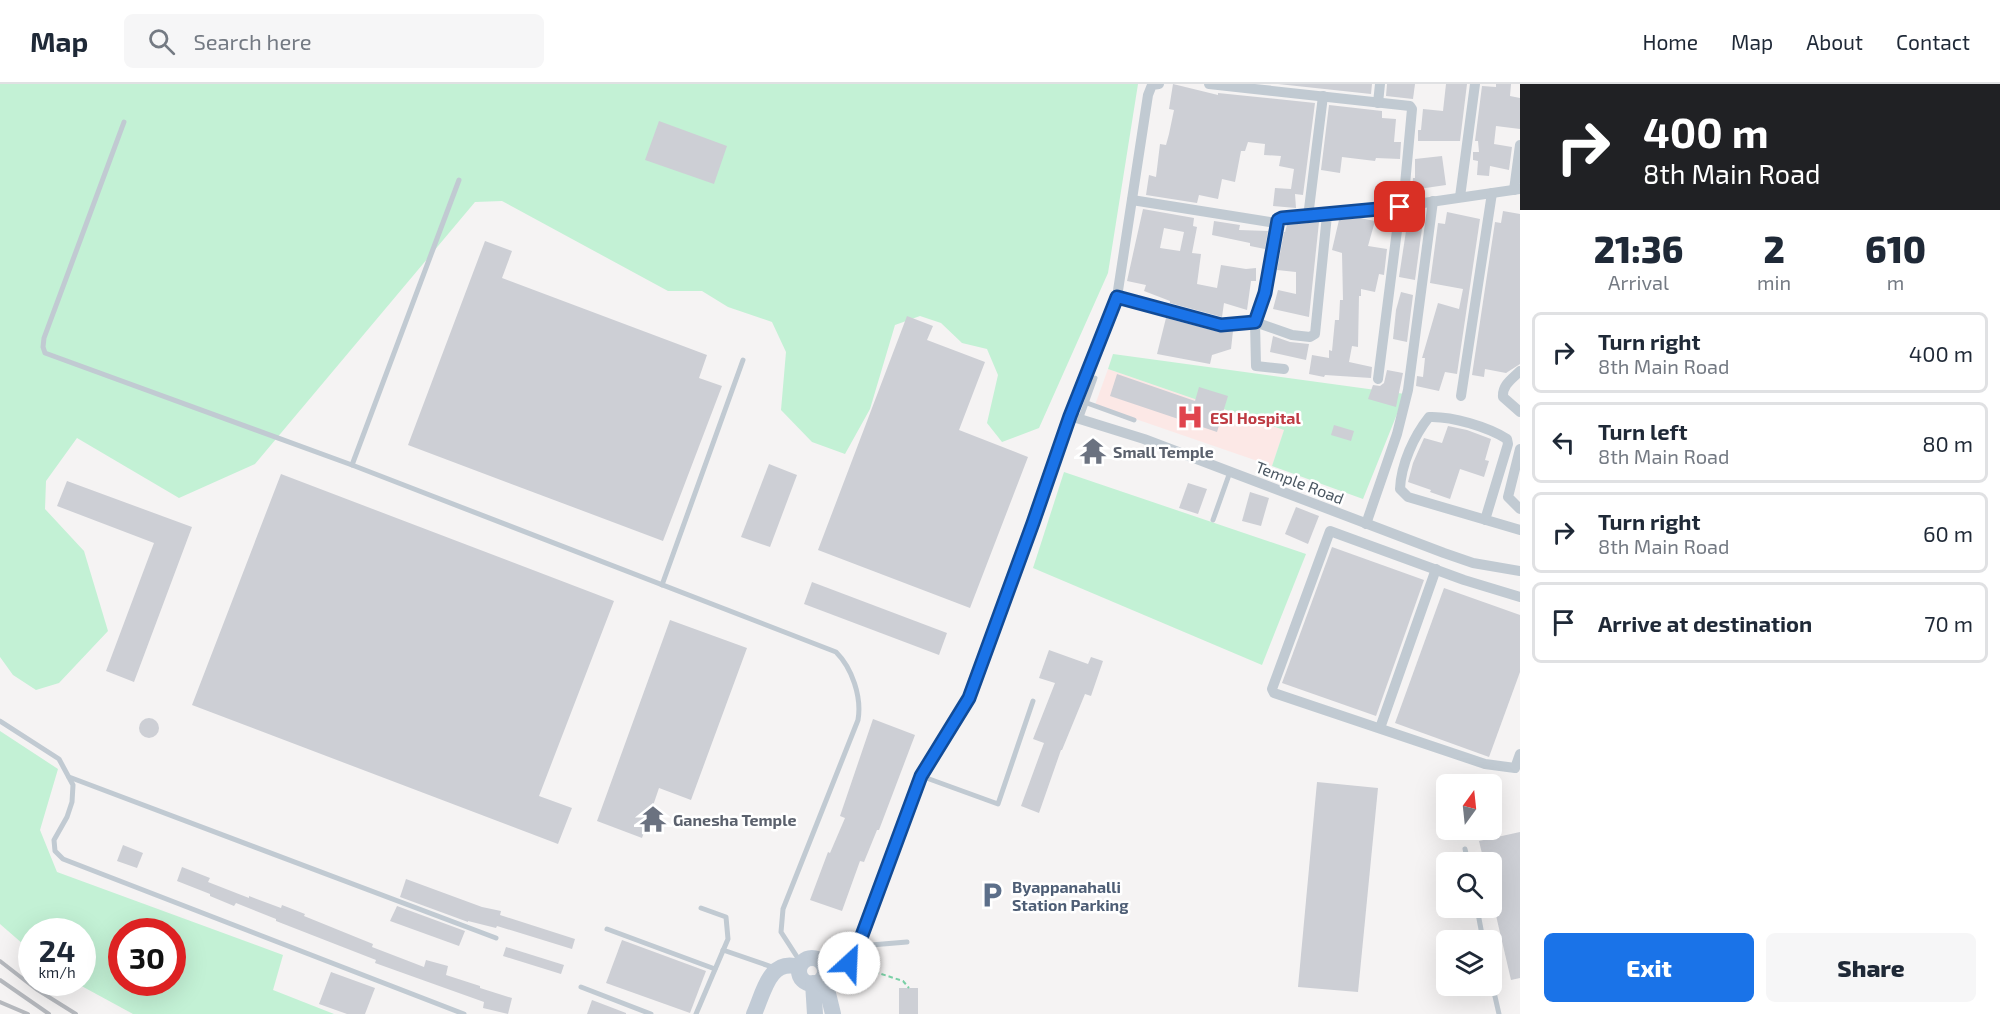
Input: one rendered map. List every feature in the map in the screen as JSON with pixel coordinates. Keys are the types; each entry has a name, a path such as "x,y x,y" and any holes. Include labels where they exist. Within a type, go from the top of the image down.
{"main road":[{"path":"754,1014 772,974 783,965 800,965 802,979 821,977"},
{"path":"815,1014 821,977"},
{"path":"821,977 833,1014"}],"street":[{"path":"821,977 849,963 858,946 921,776 969,698 1033,523 1075,418 1117,297 1148,95 1152,86 1159,84"},
{"path":"1209,84 1318,92 1378,103 1407,105 1412,109 1378,379"},
{"path":"1378,103 1380,84"},
{"path":"1460,197 1475,84"},
{"path":"1308,217 1318,92"},
{"path":"1284,369 1256,366 1255,322 1265,293 1276,223 1282,218 1401,207 1517,189 1520,145"},
{"path":"1461,396 1492,193"},
{"path":"1132,200 1276,223"},
{"path":"1366,524 1397,434 1408,390 1433,201"},
{"path":"1117,297 1221,325 1255,322 1292,335 1310,338 1315,334 1327,214"},
{"path":"1520,372 1503,388 1502,394 1520,412"},
{"path":"1485,520 1508,444 1507,439 1444,416 1429,417 1417,433 1400,479 1400,489 1408,498 1485,520 1520,530"},
{"name":"Temple Road","path":"1075,418 1144,439 1469,562 1520,571"},
{"path":"1520,449 1508,497 1520,509"},
{"path":"1520,597 1330,531 1272,689 1274,693 1485,764 1515,768 1520,754"},
{"path":"1464,579 1461,575 1469,562"},
{"path":"1380,728 1436,569"},
{"path":"1507,591 1520,590"}],"lane":[{"path":"124,122 44,338 45,353 352,465 836,652 844,660 858,697 860,708 858,720 783,909 781,932 800,965"},
{"path":"352,465 459,180"},
{"path":"662,585 743,360"},
{"path":"1075,418 1087,403 1095,378"},
{"path":"1087,403 1134,420"},
{"path":"1213,520 1230,472"},
{"path":"921,776 998,804 1032,701"},
{"path":"0,721 59,759 73,785 72,802 67,817 54,840 55,851 63,858 464,1014"},
{"path":"69,777 496,938"},
{"path":"696,1014 728,939 726,916 702,908"},
{"path":"607,929 715,969"},
{"path":"858,946 907,942"},
{"path":"723,950 777,969"},
{"path":"581,987 651,1014"},
{"path":"1495,996 1499,1014"}],"path":[{"path":"849,963 903,981 909,988"}],"shaded area":[{"name":"ESI Hospital","path":"1108,369 1284,430 1272,466 1095,405"}],"green space":[{"path":"0,84 1138,84 1108,273 1039,428 1002,442 987,423 998,375 987,349 962,343 941,323 920,316 895,325 870,409 845,454 812,442 781,410 786,352 772,322 728,307 702,291 668,291 502,201 475,202 255,464 179,498 77,438 46,481 45,509 84,551 108,631 59,683 36,690 13,675 0,657"},
{"path":"1113,354 1405,394 1363,499 1272,466 1284,430 1108,369"},
{"path":"1064,472 1306,554 1262,665 1033,568"},
{"path":"0,731 58,769 40,830 57,872 182,918 108,918 108,996 186,996 186,919 283,955 273,990 334,1014 133,1014 96,994 96,918 18,918 18,940 0,924"}],"building":[{"path":"1173,84 1218,95 1218,93 1315,103 1303,195 1295,194 1296,208 1273,206 1275,188 1291,189 1294,169 1279,166 1281,156 1264,155 1265,144 1248,142 1245,151 1241,151 1235,182 1222,179 1218,199 1199,195 1197,203 1146,195 1149,175 1156,177 1160,144 1166,145 1169,134 1174,110 1169,109"},
{"path":"1278,84 1372,84 1371,94"},
{"path":"1387,84 1415,84 1413,99 1386,96"},
{"path":"1446,84 1467,84 1460,141 1418,141 1423,109 1443,111"},
{"path":"1496,84 1511,84 1510,96 1520,98 1520,129 1496,126 1494,144 1512,147 1509,170 1490,166 1489,176 1477,175 1478,161 1473,160 1473,152 1479,152 1478,141 1475,141 1482,86 1496,87"},
{"path":"1329,105 1382,111 1382,118 1396,119 1394,142 1401,142 1400,159 1376,158 1375,161 1342,157 1340,173 1321,170"},
{"path":"659,121 727,146 714,184 645,160"},
{"path":"1442,156 1446,185 1412,190 1413,178 1415,178 1415,159"},
{"path":"1143,209 1194,218 1193,226 1197,227 1192,253 1201,254 1197,284 1217,288 1221,265 1246,269 1256,268 1256,281 1251,281 1247,310 1224,303 1222,317 1170,303 1170,301 1144,291 1146,285 1127,281","holes":["1164,228 1184,232 1180,251 1160,248"]},
{"path":"1503,211 1520,214 1520,364 1506,373 1485,369 1484,377 1472,375 1495,222 1501,223"},
{"path":"1447,212 1480,219 1457,374 1445,372 1439,391 1416,386 1417,376 1423,377 1425,358 1422,358 1438,303 1459,309 1463,289 1430,283 1438,223 1445,224"},
{"path":"1360,218 1375,221 1368,246 1387,249 1384,275 1379,274 1375,292 1361,289 1358,347 1352,346 1349,362 1372,367 1371,378 1325,375 1324,377 1309,374 1312,355 1329,358 1329,350 1332,351 1335,320 1339,320 1340,300 1343,300 1342,253 1332,250 1339,220"},
{"path":"1408,218 1423,221 1415,280 1399,277"},
{"path":"1214,221 1240,225 1239,230 1268,231 1265,249 1250,246 1250,243 1212,235"},
{"path":"1319,222 1309,317 1273,309 1278,290 1296,294 1296,272 1277,270 1287,225"},
{"path":"485,241 512,251 502,278 707,355 699,378 722,386 663,541 408,445"},
{"path":"1401,292 1413,295 1407,342 1393,339 1396,310"},
{"path":"907,316 933,326 927,340 985,362 959,430 1028,457 970,608 818,550"},
{"path":"1166,318 1219,332 1233,331 1231,349 1212,355 1210,364 1157,354"},
{"path":"1273,336 1290,342 1309,344 1306,360 1270,352"},
{"path":"1387,370 1403,373 1396,407 1368,399 1373,385 1380,386 1384,383"},
{"path":"1117,374 1195,401 1199,387 1228,396 1217,432 1110,396"},
{"path":"1334,425 1354,431 1351,441 1331,435"},
{"path":"1448,426 1491,439 1485,460 1489,461 1484,477 1460,469 1450,499 1408,482 1424,438 1442,443"},
{"path":"769,464 797,475 770,547 741,537"},
{"path":"281,474 614,601 539,796 572,808 558,844 192,705"},
{"path":"67,481 192,527 134,682 106,671 154,543 57,506"},
{"path":"1188,483 1207,489 1198,514 1179,508"},
{"path":"1250,492 1269,498 1261,526 1242,521"},
{"path":"1296,507 1319,516 1308,544 1285,534"},
{"path":"1332,547 1424,580 1376,716 1282,683"},
{"path":"812,582 947,633 939,655 804,604"},
{"path":"1444,588 1520,615 1520,672 1489,757 1395,723"},
{"path":"670,620 747,648 691,800 659,788 642,838 597,821"},
{"path":"1049,650 1088,664 1091,657 1103,661 1091,696 1085,694 1061,750 1039,813 1021,806 1044,743 1033,739 1055,683 1039,678"},
{"path":"145,718 153,718 159,724 159,732 153,738 145,738 139,732 139,724"},
{"path":"873,719 915,735 879,830 877,830 864,862 860,861 842,911 810,900 828,852 830,853 845,818 840,816"},
{"path":"1317,782 1378,788 1358,992 1298,987"},
{"path":"1520,832 1520,978 1511,980 1502,941 1502,930 1499,930 1497,918 1502,918 1502,852 1482,852 1479,841 1502,840 1502,836"},
{"path":"123,845 143,853 137,868 117,861"},
{"path":"182,867 210,878 208,882 249,898 249,896 281,908 282,905 305,914 304,916 373,944 372,947 424,967 426,960 448,966 446,975 512,998 508,1014 483,1008 484,1002 375,963 376,960 276,921 276,919 236,903 234,906 210,896 210,894 177,881"},
{"path":"406,879 482,907 501,911 500,915 575,939 572,949 497,926 496,928 468,922 400,897"},
{"path":"397,906 465,931 459,946 390,921"},
{"path":"622,940 706,971 690,1013 606,983"},
{"path":"506,947 564,965 561,974 503,956"},
{"path":"331,972 375,988 365,1014 347,1014 319,1004"},
{"path":"899,988 918,988 918,1014 899,1014"},
{"path":"592,1000 626,1013 626,1014 587,1014"}],"railway":[{"path":"0,961 36,989 76,1014"},
{"path":"0,980 49,1014"},
{"path":"0,1002 28,1014"}],"place":[{"name":"ESI Hospital","path":"1190,417"},
{"name":"Small Temple","path":"1093,451"},
{"name":"Ganesha Temple","path":"653,819"},
{"name":"Byappanahalli Station Parking","path":"992,895"}],"route":[{"path":"849,963 858,946 921,776 969,698 1070,416 1117,297 1221,325 1255,322 1265,293 1278,220 1400,207"}]}
